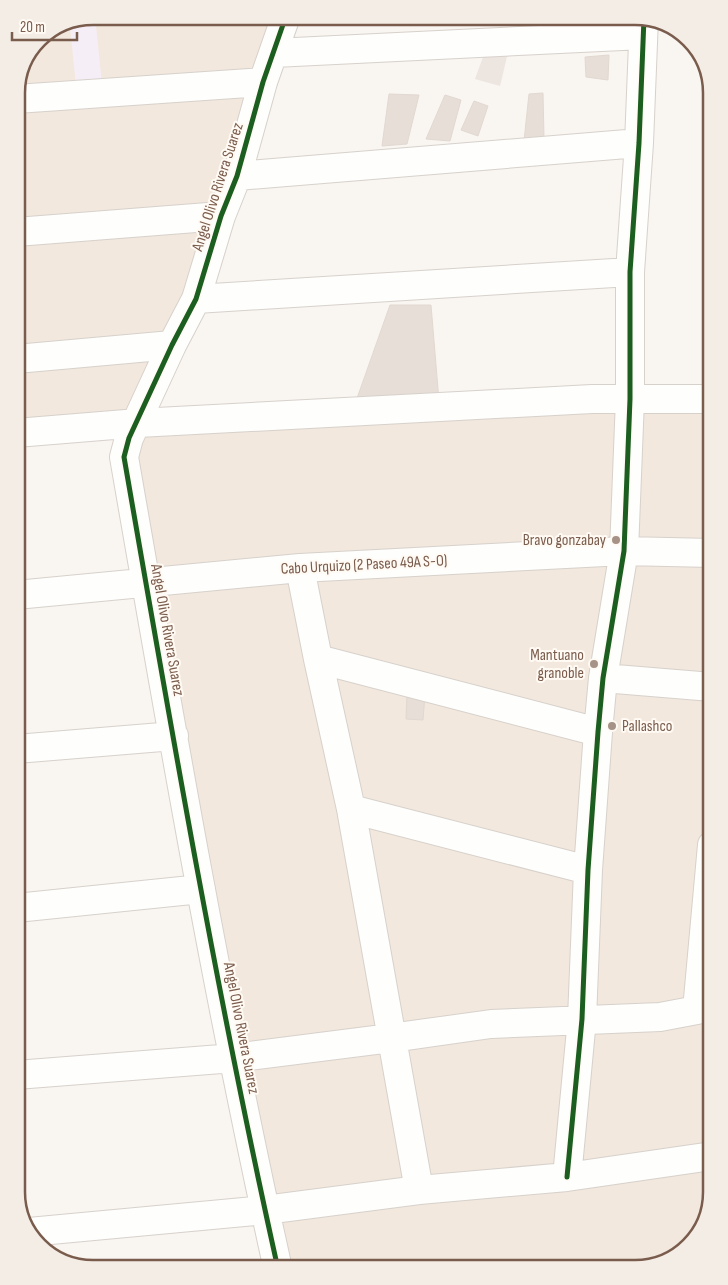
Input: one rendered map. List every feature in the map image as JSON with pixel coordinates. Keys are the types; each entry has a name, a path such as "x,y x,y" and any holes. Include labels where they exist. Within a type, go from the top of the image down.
{"street":[{"name":"Angel Olivo Rivera Suarez","path":"276,1260 234,1058 202,889 124,457 130,438 172,344 196,299 221,216 237,176 263,82 283,25"},
{"path":"274,52 643,26 639,143 630,272 630,398 624,551 603,678 598,732 588,870 582,1019 567,1178"},
{"path":"25,98 263,82"},
{"path":"237,176 639,143"},
{"path":"25,231 221,216"},
{"path":"196,299 630,272"},
{"path":"25,357 172,344"},
{"path":"25,431 138,423 592,399 703,399"},
{"name":"Cabo Urquizo (2 Paseo 49A S-O)","path":"25,593 300,568 624,551 703,553"},
{"path":"300,568 351,809 419,1190"},
{"path":"318,659 598,732"},
{"path":"603,678 703,686"},
{"path":"25,747 174,736"},
{"path":"351,809 588,870"},
{"path":"25,907 202,889"},
{"path":"25,1074 234,1058 492,1024 660,1017 703,1008"},
{"path":"37,1231 265,1210 419,1190 567,1178 703,1157"}],"shaded area":[{"path":"96,25 102,84 76,87 70,29"},
{"path":"278,25 191,297 129,415 25,422 25,88 30,67 36,55 55,36 80,26"},
{"path":"487,46 508,52 500,86 475,79"},
{"path":"703,404 703,1192 701,1210 692,1230 673,1249 653,1258 635,1260 282,1260 132,458 141,433"}],"building":[{"path":"609,55 608,80 586,77 585,57"},
{"path":"543,93 544,139 524,141 529,94"},
{"path":"389,94 419,95 407,144 382,146"},
{"path":"445,95 461,100 450,141 426,139"},
{"path":"474,101 488,106 478,136 461,130"},
{"path":"390,305 431,305 439,401 355,404"},
{"path":"407,693 425,694 423,720 406,719"}],"cycle path":[{"path":"276,1260 215,965 124,457 129,438 172,345 196,299 221,216 237,176 263,82 283,25"},
{"path":"567,1177 582,1019 588,870 598,732 603,678 624,551 630,399 630,272 639,143 644,25"}],"place":[{"name":"Bravo gonzabay","path":"616,540"},
{"name":"Mantuano granoble","path":"594,664"},
{"name":"Pallashco","path":"612,726"}]}
